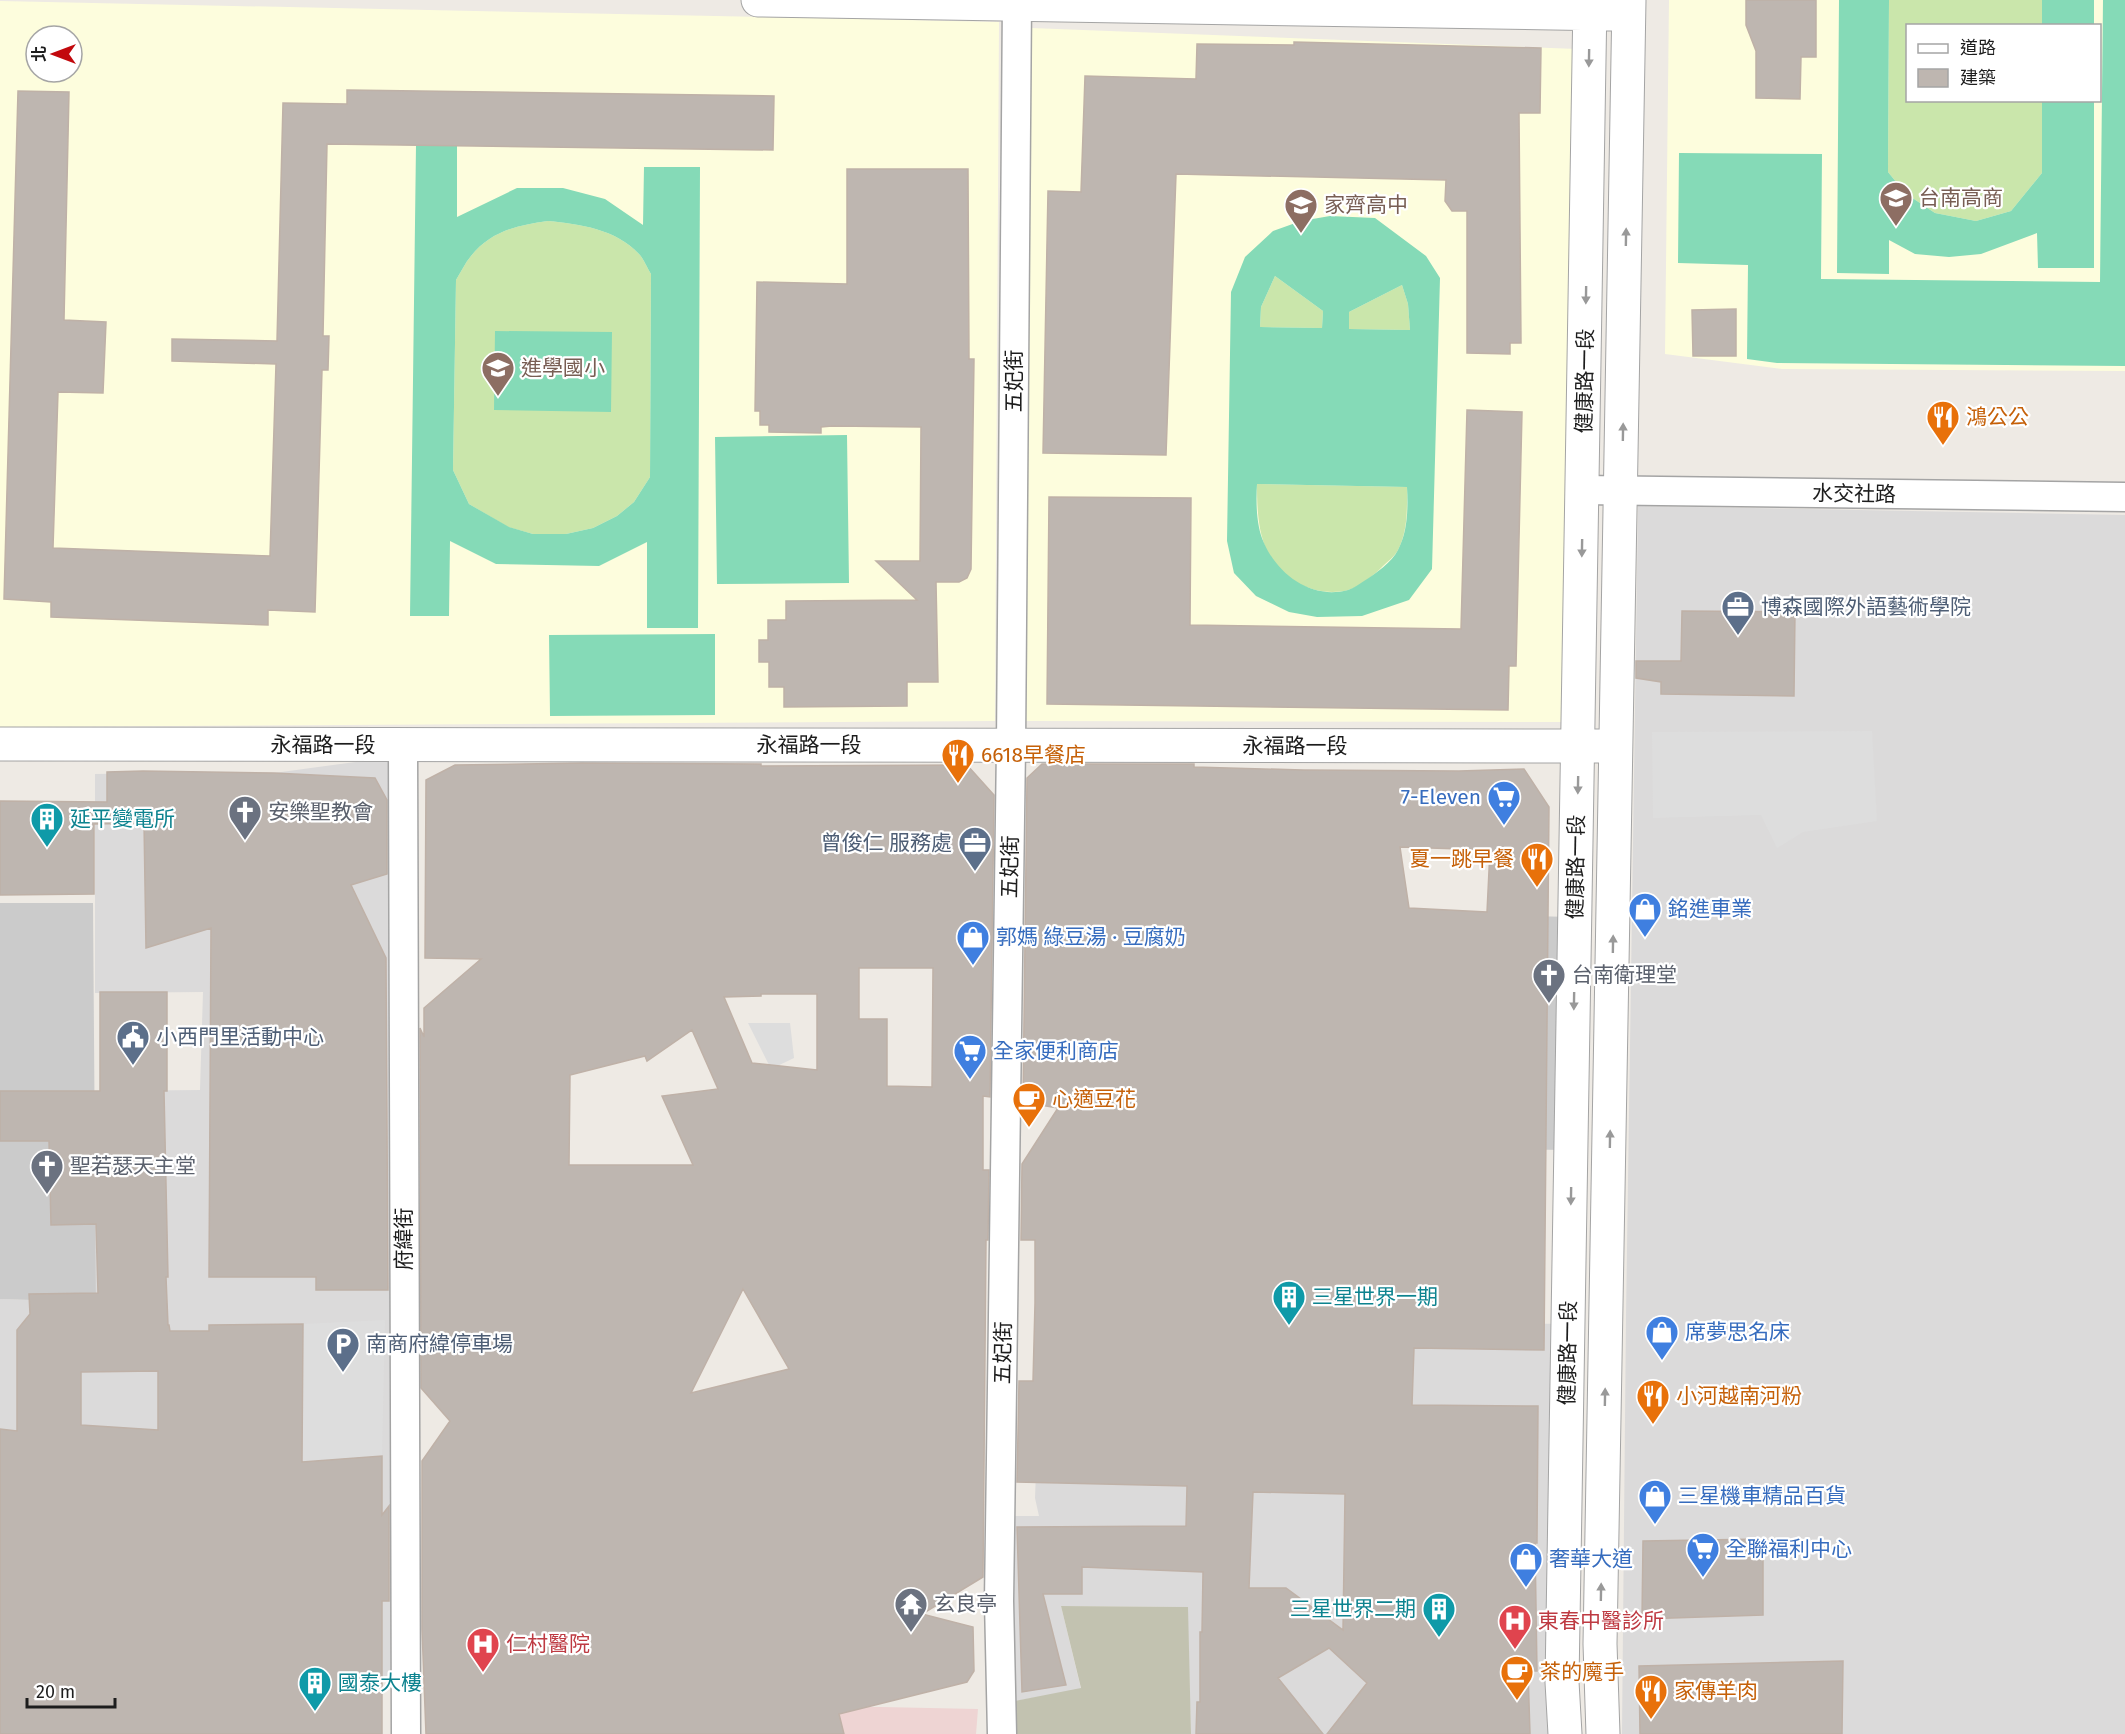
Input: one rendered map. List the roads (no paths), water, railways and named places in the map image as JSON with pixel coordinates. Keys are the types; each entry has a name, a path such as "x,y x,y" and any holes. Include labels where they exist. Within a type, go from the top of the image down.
{"street":[{"path":"758,0 1629,7"},
{"name":"五妃街","path":"1002,1734 999,1601 1011,746 1017,2"},
{"name":"健康路一段","path":"1565,1734 1562,1682 1590,7"},
{"name":"健康路一段","path":"1603,1734 1600,1632 1629,7"},
{"name":"水交社路","path":"1582,490 2125,497"},
{"name":"永福路一段","path":"0,744 1617,747"},
{"name":"府緯街","path":"403,745 406,1734"}],"place":[{"name":"台南高商","path":"1896,227"},
{"name":"家齊高中","path":"1301,234"},
{"name":"進學國小","path":"498,397"},
{"name":"鴻公公","path":"1943,446"},
{"name":"博森國際外語藝術學院","path":"1738,636"},
{"name":"6618早餐店","path":"958,784"},
{"name":"7-Eleven","path":"1504,826"},
{"name":"安樂聖教會","path":"245,841"},
{"name":"延平變電所","path":"47,848"},
{"name":"曾俊仁 服務處","path":"975,872"},
{"name":"夏一跳早餐","path":"1537,888"},
{"name":"銘進車業","path":"1645,938"},
{"name":"郭媽 綠豆湯 · 豆腐奶","path":"973,966"},
{"name":"台南衛理堂","path":"1549,1004"},
{"name":"小西門里活動中心","path":"133,1066"},
{"name":"全家便利商店","path":"970,1080"},
{"name":"心適豆花","path":"1029,1128"},
{"name":"聖若瑟天主堂","path":"47,1195"},
{"name":"三星世界一期","path":"1289,1326"},
{"name":"席夢思名床","path":"1662,1361"},
{"name":"南商府緯停車場","path":"343,1373"},
{"name":"小河越南河粉","path":"1653,1425"},
{"name":"三星機車精品百貨","path":"1655,1525"},
{"name":"全聯福利中心","path":"1703,1578"},
{"name":"奢華大道","path":"1526,1588"},
{"name":"玄良亭","path":"911,1633"},
{"name":"三星世界二期","path":"1439,1638"},
{"name":"東春中醫診所","path":"1515,1650"},
{"name":"仁村醫院","path":"483,1673"},
{"name":"茶的魔手","path":"1517,1701"},
{"name":"國泰大樓","path":"315,1712"},
{"name":"家傳羊肉","path":"1651,1720"}]}
